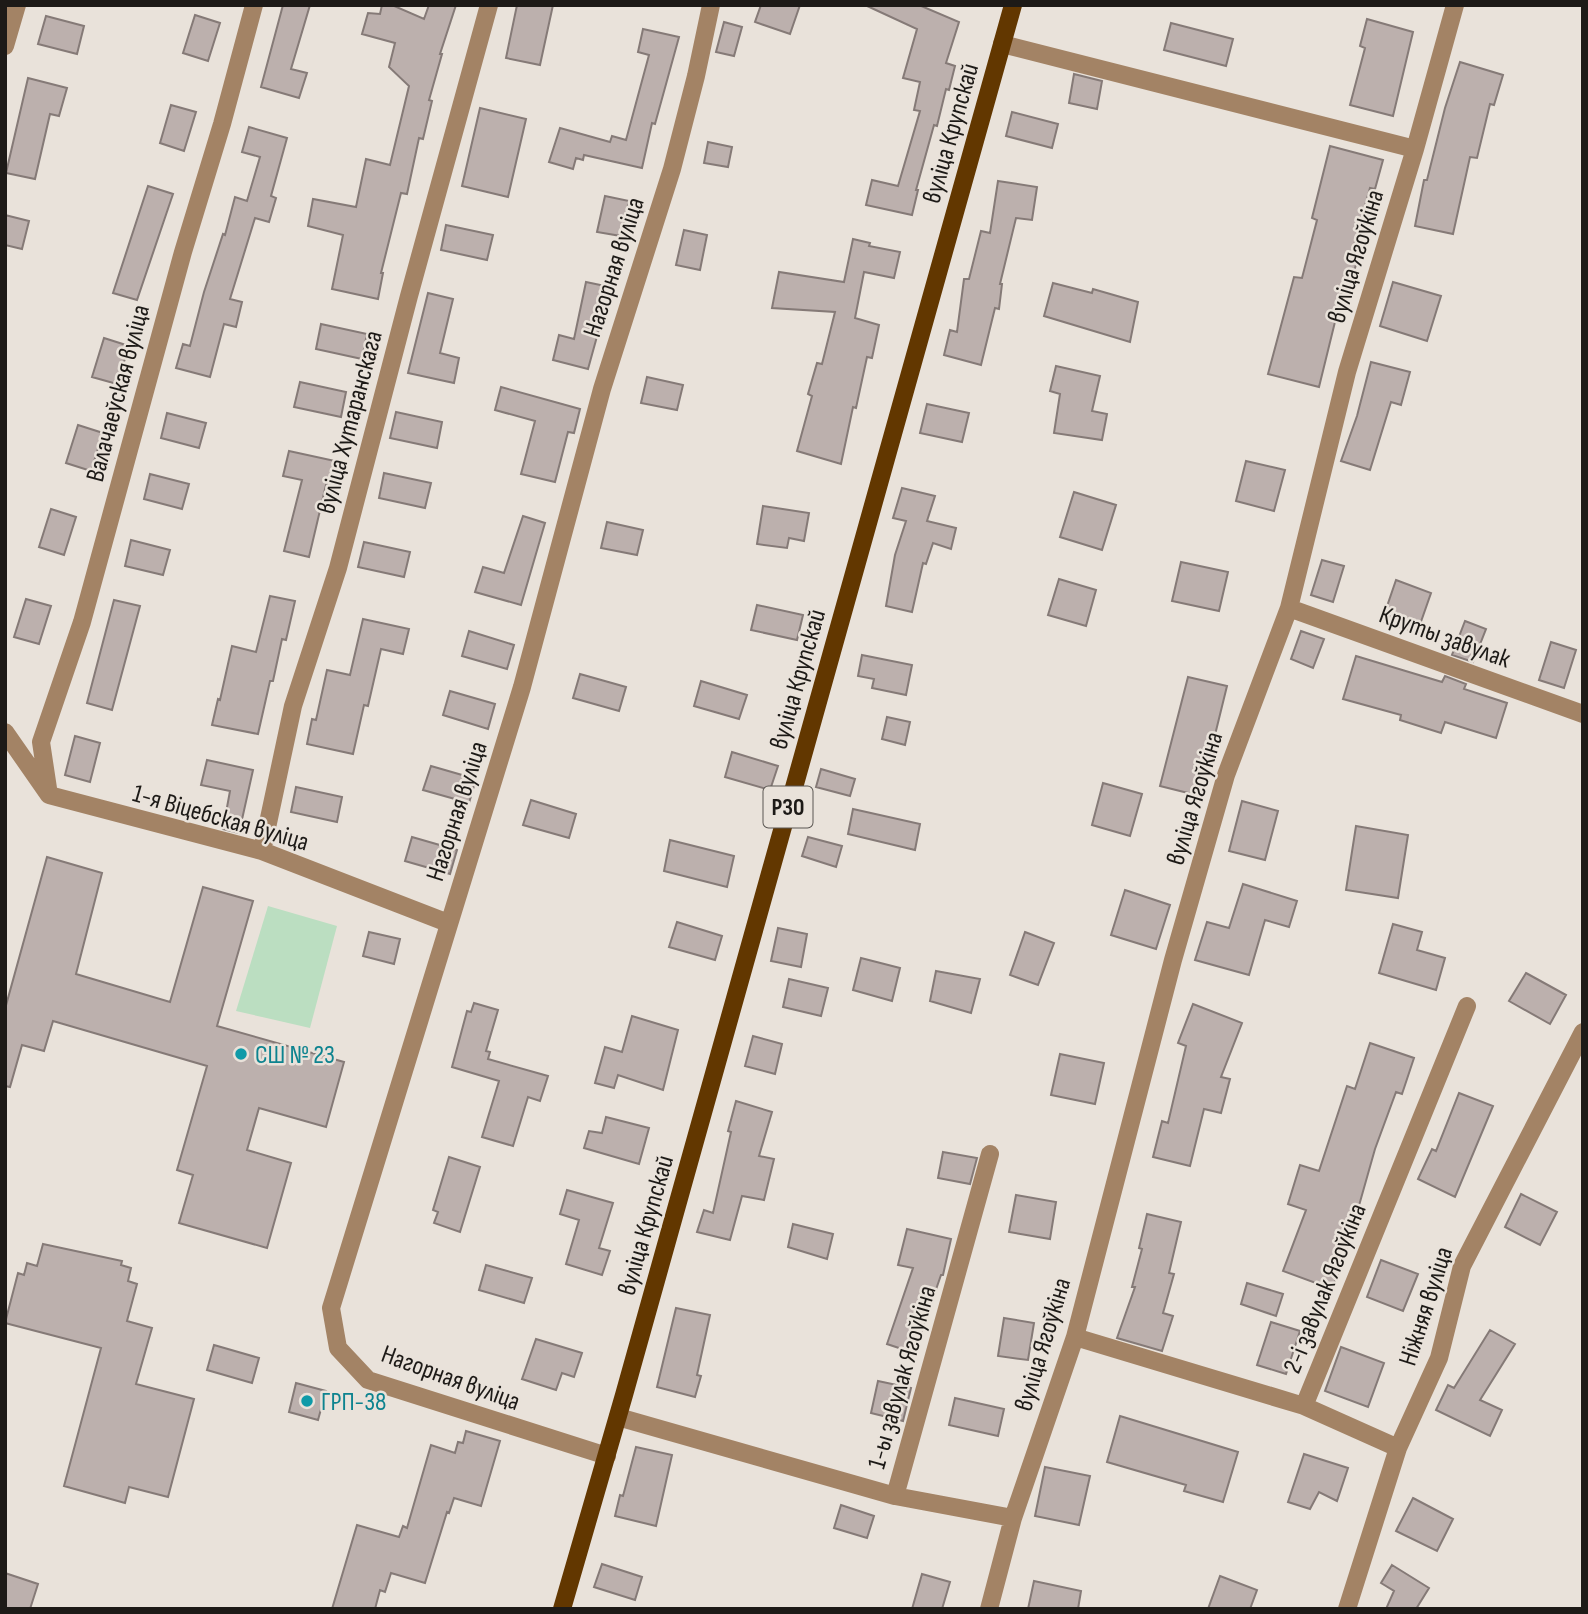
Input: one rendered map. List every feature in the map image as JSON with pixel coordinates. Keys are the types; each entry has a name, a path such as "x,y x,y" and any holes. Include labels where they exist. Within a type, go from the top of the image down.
{"main road":[{"name":"вуліца Крупскай","path":"562,1609 1013,5"}],"street":[{"path":"5,46 17,5"},
{"name":"Валачаеўская вуліца","path":"49,795 41,742 82,622 254,5"},
{"name":"вуліца Хутаранскага","path":"262,851 293,706 338,568 489,5"},
{"name":"Нагорная вуліца","path":"607,1456 368,1380 338,1348 331,1308 447,923 481,823 522,687 602,389 672,169 711,5"},
{"name":"вуліца Ягоўкіна","path":"989,1609 1013,1518 1075,1337 1173,960 1226,775 1289,608 1348,372 1455,5"},
{"path":"1002,44 1415,149"},
{"name":"Круты завулак","path":"1289,608 1583,714"},
{"path":"5,732 49,795"},
{"name":"1-я Віцебская вуліца","path":"49,795 262,851 447,923"},
{"name":"2-і завулак Ягоўкіна","path":"1075,1337 1304,1406 1466,1006"},
{"name":"Ніжняя вуліца","path":"1347,1609 1398,1448 1439,1358 1462,1266 1583,1032"},
{"name":"1-ы завулак Ягоўкіна","path":"618,1416 895,1496 990,1154"},
{"path":"1304,1406 1398,1448"},
{"path":"895,1496 1013,1518"}],"green space":[{"path":"268,906 337,926 310,1028 236,1011"}],"building":[{"path":"283,5 310,5 291,69 307,73 299,98 261,87"},
{"path":"382,5 392,5 424,19 429,5 456,5 440,54 429,100 432,101 423,139 419,138 407,194 401,193 381,273 378,299 332,289 343,235 308,226 313,199 356,207 366,159 390,165 409,86 389,67 395,43 362,34 368,13 380,14"},
{"path":"517,5 553,5 540,65 506,58"},
{"path":"761,5 800,5 790,34 755,22"},
{"path":"865,5 919,5 959,22 946,63 955,66 937,126 934,125 912,215 866,205 872,180 898,186 920,111 914,110 920,82 903,78 917,29"},
{"path":"195,15 220,23 208,61 183,53"},
{"path":"46,16 84,26 77,54 38,44"},
{"path":"1367,19 1413,32 1393,116 1350,105 1365,48 1360,46"},
{"path":"724,22 742,27 734,56 716,52"},
{"path":"1171,23 1233,39 1226,66 1164,50"},
{"path":"643,29 679,37 655,124 652,123 642,168 584,155 583,160 576,158 573,169 549,162 560,128 610,142 612,136 626,140 649,55 638,52"},
{"path":"1460,62 1503,75 1494,105 1490,104 1477,158 1470,157 1453,234 1415,226 1424,180 1427,180"},
{"path":"1074,74 1102,81 1097,109 1069,103"},
{"path":"28,78 67,88 59,116 50,114 35,179 6,173"},
{"path":"171,105 196,112 184,151 160,143"},
{"path":"480,108 526,119 508,197 462,186"},
{"path":"1012,112 1058,124 1052,148 1006,136"},
{"path":"249,127 287,138 271,196 276,198 269,222 255,218 230,299 242,302 236,327 224,324 210,377 176,368 183,344 190,346 204,292 223,234 225,235 235,197 247,201 260,157 242,152"},
{"path":"708,142 732,147 728,167 704,163"},
{"path":"1330,146 1383,160 1375,189 1370,188 1353,249 1360,251 1353,275 1347,273 1319,387 1268,374 1294,277 1302,278 1317,220 1312,218"},
{"path":"998,181 1037,187 1032,220 1016,218 1000,284 999,309 995,308 981,365 944,355 950,330 957,332 964,279 969,279 981,231 990,233"},
{"path":"148,186 173,194 137,300 113,293"},
{"path":"605,196 629,201 621,236 597,232"},
{"path":"5,215 29,221 22,249 5,245"},
{"path":"446,225 493,235 487,260 441,250"},
{"path":"684,230 707,235 700,270 676,265"},
{"path":"853,239 870,243 869,246 900,252 894,278 864,272 855,318 879,325 872,358 867,357 856,408 853,407 841,464 797,451 812,396 808,394 817,363 822,364 835,312 772,308 779,272 844,282"},
{"path":"586,282 610,287 603,323 601,322 588,369 553,360 559,335 574,339"},
{"path":"1393,282 1441,296 1427,341 1380,326"},
{"path":"1053,283 1092,293 1093,289 1138,302 1130,342 1044,316"},
{"path":"428,293 453,299 440,353 459,358 454,383 408,373"},
{"path":"321,324 367,334 362,359 316,349"},
{"path":"104,338 129,346 117,384 92,377"},
{"path":"1371,362 1410,372 1401,405 1391,402 1370,470 1341,461 1357,416"},
{"path":"1056,366 1100,376 1092,411 1107,414 1102,440 1054,433 1060,394 1050,391"},
{"path":"647,377 683,385 677,410 641,403"},
{"path":"300,382 346,392 341,417 294,407"},
{"path":"501,387 580,409 574,433 568,432 555,482 521,474 535,421 495,410"},
{"path":"927,404 969,413 962,442 920,433"},
{"path":"396,412 442,422 437,448 390,438"},
{"path":"167,413 206,423 199,448 161,438"},
{"path":"78,425 103,433 91,471 66,463"},
{"path":"289,451 335,461 330,486 326,485 309,557 284,551 302,480 283,476"},
{"path":"1246,461 1285,470 1274,511 1236,501"},
{"path":"384,473 431,483 425,508 379,498"},
{"path":"150,474 189,484 182,509 144,499"},
{"path":"902,488 935,496 927,521 956,528 951,549 933,543 926,564 923,563 912,612 886,606 895,555 906,521 893,518"},
{"path":"1074,492 1116,505 1102,550 1060,537"},
{"path":"763,506 809,513 804,541 789,538 787,548 757,544"},
{"path":"51,509 76,517 64,555 39,547"},
{"path":"523,516 545,523 521,605 475,592 483,567 504,573"},
{"path":"607,522 643,530 637,555 601,548"},
{"path":"131,540 170,550 163,575 125,566"},
{"path":"364,542 410,552 404,577 358,567"},
{"path":"1322,560 1344,566 1333,602 1311,595"},
{"path":"1181,562 1228,572 1219,611 1172,601"},
{"path":"1059,579 1096,590 1086,626 1048,615"},
{"path":"1396,580 1431,593 1417,633 1382,621"},
{"path":"270,596 295,601 286,640 282,639 273,681 270,681 258,734 212,725 232,646 256,652"},
{"path":"26,599 51,606 39,644 14,637"},
{"path":"114,600 140,606 112,710 87,703"},
{"path":"757,605 803,615 797,640 751,630"},
{"path":"363,619 409,629 403,654 381,649 368,706 364,705 353,754 307,744 312,719 316,720 327,670 350,675"},
{"path":"1465,621 1486,629 1473,662 1452,655"},
{"path":"469,631 514,645 507,669 462,656"},
{"path":"1301,631 1324,639 1313,668 1291,659"},
{"path":"1551,642 1576,650 1564,688 1539,680"},
{"path":"862,655 912,665 906,695 872,688 874,679 858,676"},
{"path":"1356,656 1442,682 1445,676 1466,684 1464,689 1507,703 1496,738 1445,722 1441,733 1400,720 1401,715 1343,699"},
{"path":"580,674 626,687 619,711 573,698"},
{"path":"1188,677 1227,686 1200,796 1160,786"},
{"path":"701,681 747,695 739,719 694,706"},
{"path":"450,691 495,704 488,729 443,715"},
{"path":"887,717 910,722 905,745 882,739"},
{"path":"75,736 100,743 90,782 65,775"},
{"path":"732,752 778,766 770,790 725,777"},
{"path":"207,760 253,770 239,833 223,829 230,791 201,785"},
{"path":"431,766 476,779 469,803 423,790"},
{"path":"821,769 855,779 850,796 816,787"},
{"path":"1103,783 1142,794 1130,836 1092,825"},
{"path":"296,787 342,797 337,822 291,812"},
{"path":"531,800 576,814 569,838 523,825"},
{"path":"1242,801 1278,811 1265,860 1229,851"},
{"path":"853,809 920,824 915,850 848,834"},
{"path":"1356,826 1408,835 1398,898 1346,890"},
{"path":"412,837 457,850 450,874 405,861"},
{"path":"808,837 842,846 836,867 802,856"},
{"path":"670,840 734,856 727,887 664,871"},
{"name":"СШ № 23","path":"47,857 102,873 76,974 170,1002 203,887 253,901 217,1026 344,1062 326,1127 259,1108 247,1150 291,1163 267,1248 179,1223 193,1175 177,1170 207,1066 53,1021 44,1051 22,1045 10,1087 5,1086 5,1009"},
{"path":"1243,884 1297,901 1289,927 1265,920 1249,975 1195,960 1207,922 1229,928"},
{"path":"1125,890 1170,905 1156,949 1111,935"},
{"path":"677,922 722,936 715,960 669,947"},
{"path":"1393,924 1422,932 1417,950 1445,958 1436,990 1379,973"},
{"path":"778,928 807,934 801,967 771,961"},
{"path":"369,932 400,939 394,964 363,956"},
{"path":"1025,932 1054,943 1038,985 1010,975"},
{"path":"861,958 900,968 892,1001 853,990"},
{"path":"936,971 980,979 971,1013 930,1001"},
{"path":"1526,973 1566,995 1550,1024 1509,1001"},
{"path":"789,979 828,988 821,1016 783,1007"},
{"path":"474,1003 498,1010 486,1051 490,1052 488,1059 548,1076 540,1101 528,1097 513,1146 482,1137 499,1081 452,1067 467,1011 471,1012"},
{"path":"1193,1004 1242,1023 1221,1077 1230,1079 1221,1113 1204,1109 1190,1166 1153,1157 1162,1121 1168,1123 1186,1046 1178,1043"},
{"path":"632,1016 678,1030 663,1090 618,1075 614,1088 595,1083 605,1047 622,1052"},
{"path":"753,1036 782,1044 775,1074 745,1066"},
{"path":"1370,1043 1414,1058 1402,1094 1396,1092 1375,1149 1345,1255 1332,1289 1283,1271 1306,1210 1288,1204 1300,1165 1319,1171 1347,1086 1355,1089"},
{"path":"1060,1054 1104,1063 1095,1104 1051,1095"},
{"path":"1459,1093 1493,1106 1455,1197 1418,1179 1432,1149 1436,1151"},
{"path":"736,1101 772,1112 759,1156 774,1159 764,1200 742,1196 730,1240 697,1232 704,1210 713,1213"},
{"path":"606,1117 649,1128 639,1164 584,1148 589,1131 602,1133"},
{"path":"943,1152 977,1158 970,1184 938,1178"},
{"path":"449,1157 480,1167 460,1232 434,1223 438,1212 433,1210"},
{"path":"567,1190 613,1203 599,1248 610,1251 602,1275 566,1264 579,1220 560,1214"},
{"path":"1521,1194 1557,1212 1540,1245 1505,1227"},
{"path":"1016,1195 1056,1202 1050,1239 1009,1232"},
{"path":"1147,1214 1181,1222 1169,1273 1174,1274 1163,1313 1173,1316 1162,1351 1117,1338 1135,1287 1132,1287 1142,1249 1139,1248"},
{"path":"793,1224 833,1234 827,1259 788,1247"},
{"path":"907,1229 951,1239 943,1275 914,1353 887,1344 913,1268 898,1265"},
{"path":"43,1244 122,1261 121,1265 131,1268 128,1281 137,1284 127,1321 152,1328 136,1384 194,1399 168,1497 129,1487 125,1503 64,1486 101,1348 5,1323 18,1273 24,1275 27,1263 37,1266"},
{"path":"1381,1260 1418,1274 1403,1311 1367,1297"},
{"path":"486,1265 532,1278 524,1303 479,1290"},
{"path":"1247,1283 1283,1294 1276,1316 1241,1304"},
{"path":"676,1308 710,1315 697,1375 701,1376 695,1397 657,1387"},
{"path":"1004,1318 1034,1323 1028,1360 998,1356"},
{"path":"1271,1322 1300,1331 1286,1374 1257,1365"},
{"path":"1490,1330 1515,1344 1480,1400 1502,1410 1490,1436 1436,1410 1448,1385 1454,1388"},
{"path":"536,1339 582,1353 574,1377 562,1373 556,1390 522,1379"},
{"path":"214,1345 259,1358 252,1383 207,1370"},
{"path":"1341,1347 1384,1363 1368,1407 1325,1391"},
{"path":"878,1381 911,1388 903,1421 871,1413"},
{"name":"ГРП-38","path":"296,1383 326,1391 318,1420 289,1412"},
{"path":"955,1398 1004,1409 998,1436 949,1425"},
{"path":"1120,1416 1238,1452 1223,1502 1184,1491 1186,1485 1107,1462"},
{"path":"466,1431 500,1441 481,1506 454,1498 449,1513 447,1512 425,1583 391,1573 385,1592 380,1590 375,1609 332,1609 357,1525 399,1537 403,1526 407,1528 431,1445 455,1453 458,1442 463,1443"},
{"path":"636,1447 672,1455 656,1526 615,1516"},
{"path":"1304,1454 1348,1468 1337,1501 1319,1492 1310,1509 1288,1502"},
{"path":"1045,1467 1090,1476 1079,1525 1035,1516"},
{"path":"1413,1498 1453,1519 1437,1551 1396,1531"},
{"path":"841,1505 874,1516 867,1538 834,1528"},
{"path":"602,1564 642,1577 635,1600 594,1587"},
{"path":"1392,1565 1429,1588 1416,1609 1386,1609 1394,1591 1381,1583"},
{"path":"5,1573 38,1584 30,1609 5,1609"},
{"path":"922,1574 950,1582 942,1609 912,1609"},
{"path":"1220,1576 1257,1590 1250,1609 1208,1609"},
{"path":"1034,1581 1081,1591 1078,1609 1028,1609"}],"place":[{"name":"СШ № 23","path":"241,1054"},
{"name":"ГРП-38","path":"307,1401"}]}
